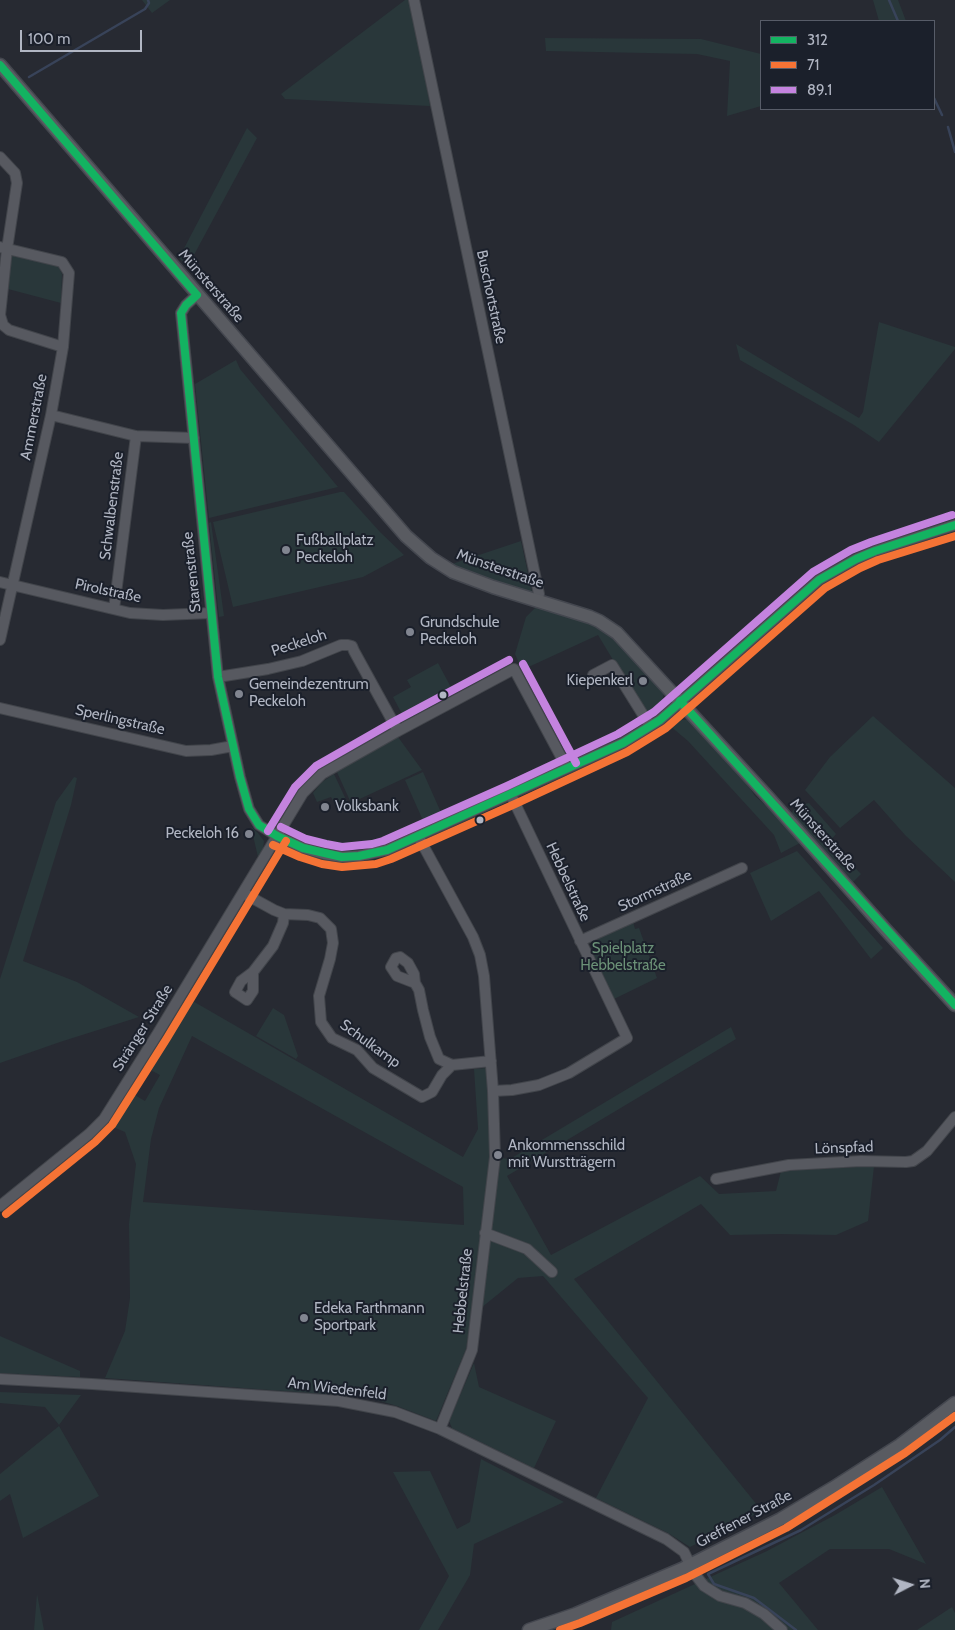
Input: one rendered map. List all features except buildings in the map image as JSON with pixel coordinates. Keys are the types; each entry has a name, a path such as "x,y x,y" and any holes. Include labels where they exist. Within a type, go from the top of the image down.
{"main road":[{"name":"Münsterstraße","path":"0,65 369,495 420,549 441,565 458,574 590,617 609,627 634,650 955,1005"},
{"name":"Greffener Straße","path":"529,1630 576,1614 690,1565 781,1519 900,1445 955,1403"}],"street":[{"name":"Buschortstraße","path":"414,0 539,594 536,600"},
{"path":"0,157 15,173 16,183 4,248 0,315 4,326 8,330 62,347"},
{"name":"Ammerstraße","path":"0,640 14,586 51,415 62,347 69,273 62,262 4,248"},
{"name":"Starenstraße","path":"197,295 186,305 181,313 218,677 248,809 259,825 303,848 342,857 374,854 511,795 623,743 650,726 819,580 869,554 955,525"},
{"name":"Schwalbenstraße","path":"51,415 136,436 194,438"},
{"name":"Schwalbenstraße","path":"114,609 136,436"},
{"name":"Pirolstraße","path":"0,582 130,613 163,615 211,613"},
{"name":"Peckeloh","path":"218,677 302,661 341,645 348,645 354,651 398,731"},
{"path":"593,676 612,665 650,726"},
{"path":"277,836 303,793 322,774 514,669 567,768"},
{"name":"Sperlingstraße","path":"0,708 186,751 211,750 233,746"},
{"name":"Hebbelstraße","path":"493,1091 539,1085 569,1073 627,1038 511,795"},
{"name":"Stränger Straße","path":"0,1206 89,1134 104,1119 277,836"},
{"name":"Hebbelstraße","path":"418,836 473,937 480,956 484,976 493,1091 495,1157 472,1350 440,1429"},
{"name":"Stormstraße","path":"580,942 742,868"},
{"name":"Schulkamp","path":"243,892 284,914 308,915 320,918 331,929 333,942 320,996 321,1022 332,1038 357,1050 373,1068 422,1096 432,1092 442,1075 452,1065"},
{"path":"253,972 273,946 283,923 284,914"},
{"path":"415,983 419,990 430,1036 439,1059 452,1065 491,1061"},
{"name":"Lönspfad","path":"716,1179 789,1165 913,1161 927,1150 955,1117"},
{"path":"485,1233 527,1249 552,1272"},
{"name":"Am Wiedenfeld","path":"0,1380 92,1384 339,1401 395,1412 440,1429 666,1539 684,1552 704,1586 720,1596 745,1603 764,1614 782,1630"}],"green space":[{"path":"142,0 170,0 152,13"},
{"path":"405,0 411,0 430,106 285,99 281,94"},
{"path":"873,0 898,0 906,20 879,20"},
{"path":"545,38 701,39 760,54 760,106 727,116 730,61 697,54 546,51"},
{"path":"247,128 257,138 188,266 179,258"},
{"path":"12,254 58,266 62,274 61,303 8,289"},
{"path":"879,322 955,347 955,349 879,442 854,425 740,360 736,344 859,418 863,412"},
{"path":"236,360 240,369 338,487 209,518 195,384"},
{"name":"Fußballplatz Peckeloh","path":"344,492 380,532 404,555 363,577 233,607 213,522"},
{"path":"211,522 224,616 219,617 209,523"},
{"path":"521,541 532,592 461,571 449,565"},
{"path":"537,606 596,624 610,633 658,684 664,693 662,702 655,712 648,718 598,635 522,670 515,654 526,617"},
{"path":"438,663 454,693 401,722 397,717 402,714 393,697 411,687 407,680"},
{"path":"873,716 955,788 955,882 905,835 874,800 840,828 805,790 830,757"},
{"path":"680,720 691,720 738,771 755,796 776,815 800,843 781,853 774,835 688,741 669,725"},
{"path":"398,737 422,770 351,803 336,770"},
{"path":"423,772 443,817 425,825 405,780"},
{"path":"334,774 349,806 339,812 331,797 317,802 313,793 322,782"},
{"path":"74,777 77,778 71,805 23,961 77,982 139,1017 0,1063 0,979 56,802"},
{"path":"809,803 836,834 830,841 861,874 853,882 791,814 796,806"},
{"path":"251,827 264,841 263,849 258,857"},
{"path":"797,851 883,948 871,959 819,891 771,921 750,873"},
{"name":"Spielplatz Hebbelstraße","path":"633,922 635,929 639,928 657,978 614,999 594,956 594,944 599,938"},
{"path":"184,996 463,1157 478,1129 474,1069 487,1068 491,1157 510,1159 731,1027 736,1039 507,1176 551,1255 700,1176 719,1194 776,1191 781,1171 874,1166 868,1221 836,1235 730,1235 701,1204 574,1279 762,1511 690,1547 668,1533 596,1498 648,1398 543,1276 518,1278 481,1308 473,1304 466,1349 436,1421 367,1397 105,1378 125,1331 130,1298 129,1224 136,1164 125,1132 108,1125 128,1091 145,1101 160,1075 143,1066","holes":["192,1036 463,1187 464,1225 143,1202 151,1139 159,1108"]},
{"path":"273,1008 284,1015 298,1056 296,1059 256,1036"},
{"path":"0,1336 80,1371 80,1377 0,1373"},
{"path":"474,1363 479,1387 556,1421 534,1468 452,1428 449,1421"},
{"path":"0,1392 81,1395 59,1425 45,1407 0,1403"},
{"path":"59,1426 99,1496 23,1538 10,1494 0,1501 0,1474"},
{"path":"481,1459 564,1502 474,1544 470,1575 438,1630 419,1630 449,1576 393,1472 430,1471 457,1529 470,1522"},
{"path":"882,1487 926,1564 889,1549 830,1549 779,1583 818,1630 611,1630 612,1622 767,1551 835,1515"},
{"path":"37,1594 44,1630 34,1630"},
{"path":"952,1607 955,1613 955,1630 917,1630"}],"waterway":[{"path":"29,77 145,9 149,3 148,0"},
{"path":"889,0 898,20"},
{"path":"935,100 942,115"},
{"path":"948,127 955,152"},
{"path":"796,1630 754,1598 714,1584 708,1574 801,1530 874,1485 940,1440 955,1427"}],"transit line":[{"name":"312","path":"0,65 197,295"},
{"name":"312","path":"197,295 186,305 181,313 218,677 249,809 259,825 303,848 342,857 359,856 387,850 623,743 660,720 819,580 856,559 875,551 955,525"},
{"name":"89.1","path":"281,827 306,839 342,847 372,844 383,841 507,786 618,734 654,712 813,572 851,550 952,515"},
{"name":"71","path":"273,845 322,864 342,867 376,864 515,804 627,752 666,728 825,588 878,560 955,536"},
{"name":"89.1","path":"268,831 295,787 316,766 509,660"},
{"name":"89.1","path":"523,664 576,763"},
{"name":"312","path":"680,701 955,1005"},
{"name":"71","path":"6,1214 95,1142 112,1125 286,841"},
{"name":"71","path":"560,1630 686,1578 786,1528 905,1453 955,1416"}],"place":[{"name":"Fußballplatz Peckeloh","path":"286,550"},
{"name":"Grundschule Peckeloh","path":"410,632"},
{"name":"Kiepenkerl","path":"643,681"},
{"name":"Gemeindezentrum Peckeloh","path":"239,694"},
{"name":"Volksbank","path":"325,807"},
{"name":"Peckeloh 16","path":"249,834"},
{"name":"Ankommensschild mit Wurstträgern","path":"498,1155"},
{"name":"Edeka Farthmann Sportpark","path":"304,1318"}]}
